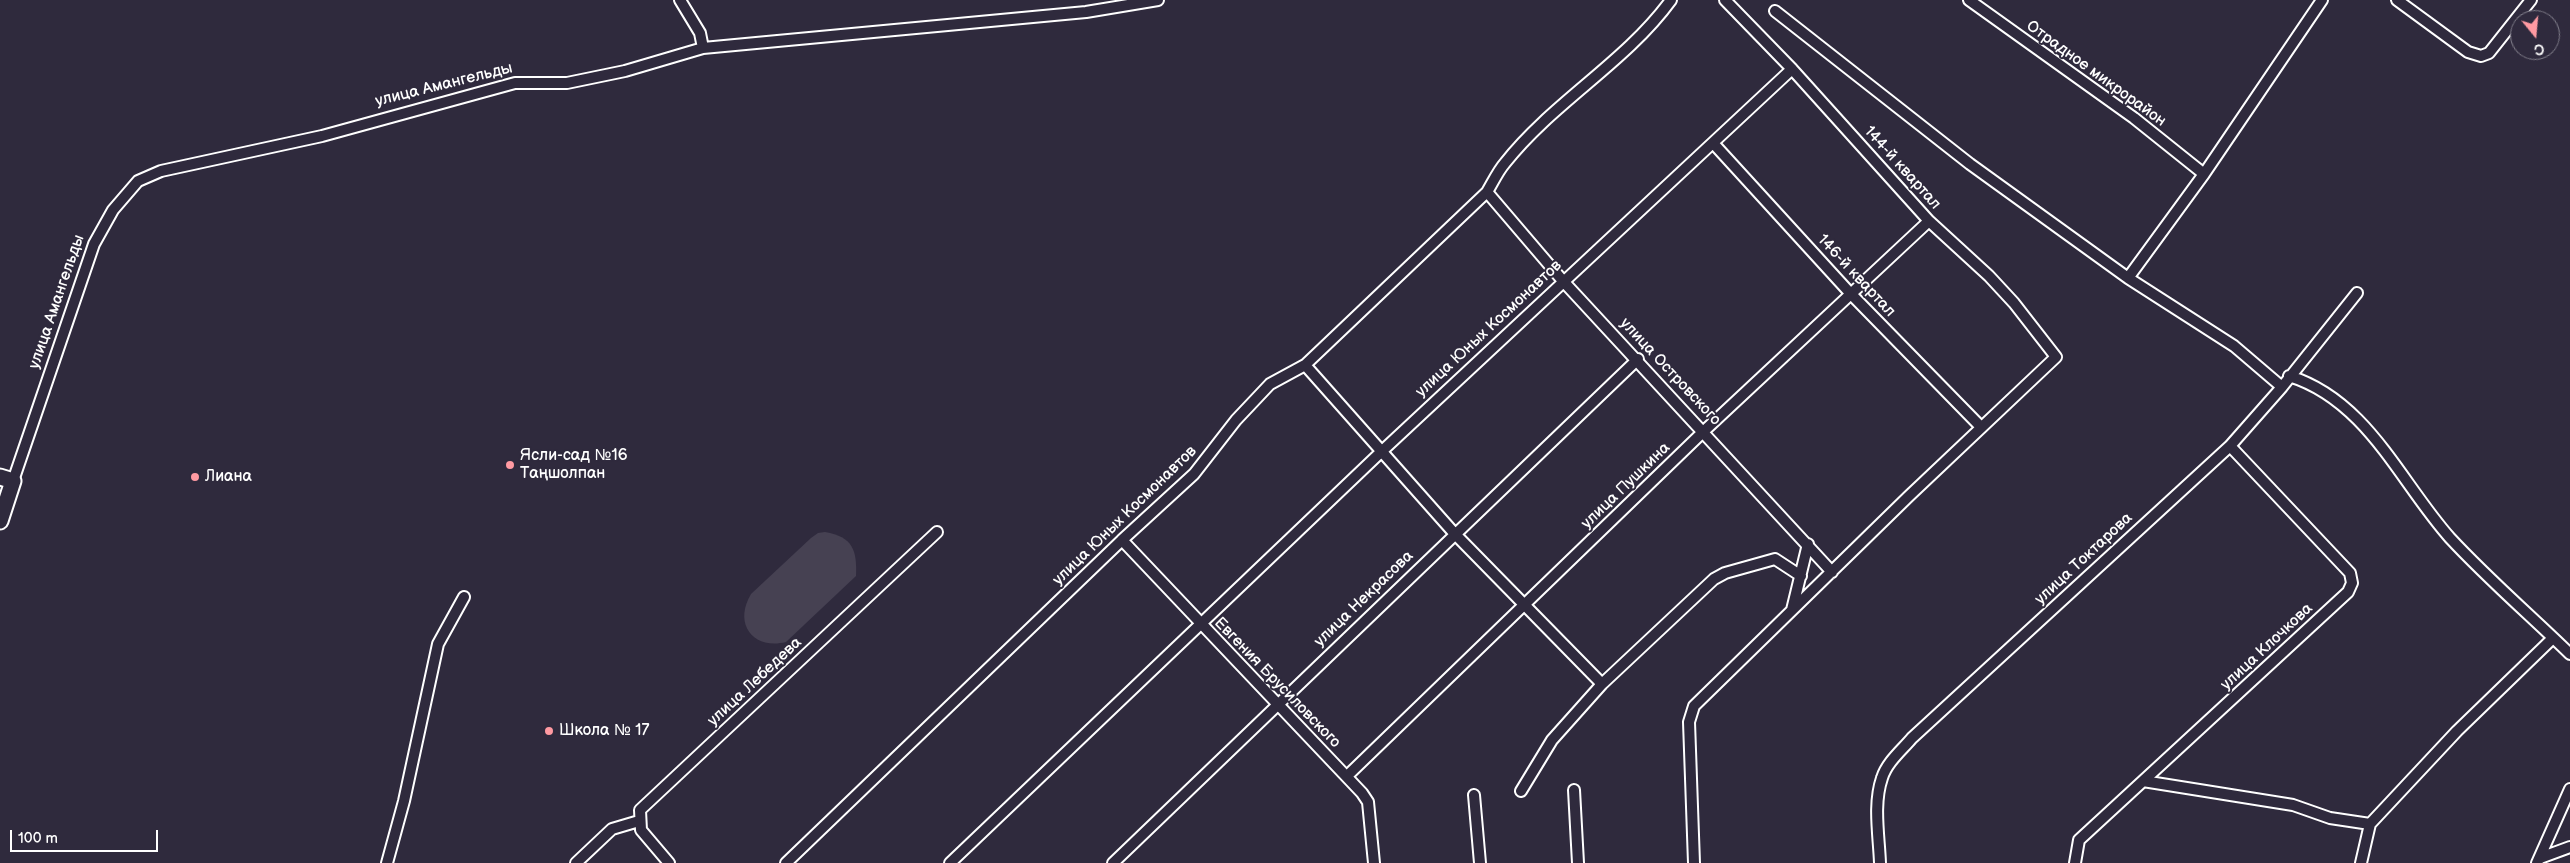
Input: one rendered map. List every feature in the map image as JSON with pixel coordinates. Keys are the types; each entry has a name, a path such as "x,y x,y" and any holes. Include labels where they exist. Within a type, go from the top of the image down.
{"street":[{"path":"680,0 700,33 702,48"},
{"name":"улица Амангельды","path":"0,520 7,479 94,244 113,210 138,181 162,171 322,136 515,83 567,83 625,71 702,48 1106,10 1158,0"},
{"name":"улица Юных Космонавтов","path":"786,863 1122,540 1194,474 1236,420 1270,384 1304,365 1487,192 1510,157 1539,127 1654,24 1671,0"},
{"name":"144-й квартал","path":"1725,0 1792,70 1930,221 1989,276 2014,303 2056,357 1981,427"},
{"name":"Отрадное микрорайон","path":"1969,0 2134,118 2204,174"},
{"path":"2128,278 2204,174 2322,0"},
{"path":"2398,0 2468,52 2480,56 2489,53 2531,0"},
{"path":"1775,11 1970,164 2128,278 2234,346 2282,386"},
{"name":"улица Юных Космонавтов","path":"950,863 1381,452 1792,70"},
{"name":"146-й квартал","path":"1713,143 1850,293 1981,427"},
{"name":"улица Островского","path":"1487,192 1563,281 1704,431 1832,572"},
{"name":"улица Пушкина","path":"1347,776 1704,431 1850,293 1930,221"},
{"name":"улица Токтарова","path":"1880,863 1879,794 1882,777 1889,765 1912,738 2230,446 2282,386 2357,293"},
{"name":"улица Некрасова","path":"1113,863 1454,533 1638,360"},
{"path":"1304,365 1454,533 1602,684"},
{"path":"2290,376 2319,388 2364,426 2449,536 2494,583 2570,654"},
{"path":"1694,863 1689,722 1694,706 1981,427"},
{"name":"улица Клочкова","path":"2075,863 2079,840 2348,592 2352,583 2350,573 2230,446"},
{"name":"улица Лебедева","path":"639,820 640,810 937,532"},
{"name":"Евгения Брусиловского","path":"1122,540 1276,705 1347,776 1368,802 1374,863"},
{"path":"1792,610 1808,544"},
{"path":"1521,791 1552,740 1602,684 1714,580 1725,573 1775,559 1801,576"},
{"path":"387,863 404,801 438,644 464,597"},
{"path":"2361,863 2370,824 2457,732 2553,638"},
{"path":"2143,781 2293,805 2330,818 2370,824"},
{"path":"2539,860 2570,789"},
{"path":"1574,790 1578,863"},
{"path":"1474,795 1480,863"},
{"path":"576,863 612,829 639,820 646,838 669,863"},
{"path":"2539,860 2570,847"}],"shaded area":[{"path":"825,532 842,537 851,546 856,559 856,576 786,642 764,642 756,638 749,632 745,624 746,605 751,594 811,538 818,533"}],"place":[{"name":"Ясли-сад №16 Таңшолпан","path":"510,465"},
{"name":"Лиана","path":"195,477"},
{"name":"Школа № 17","path":"549,731"}]}
